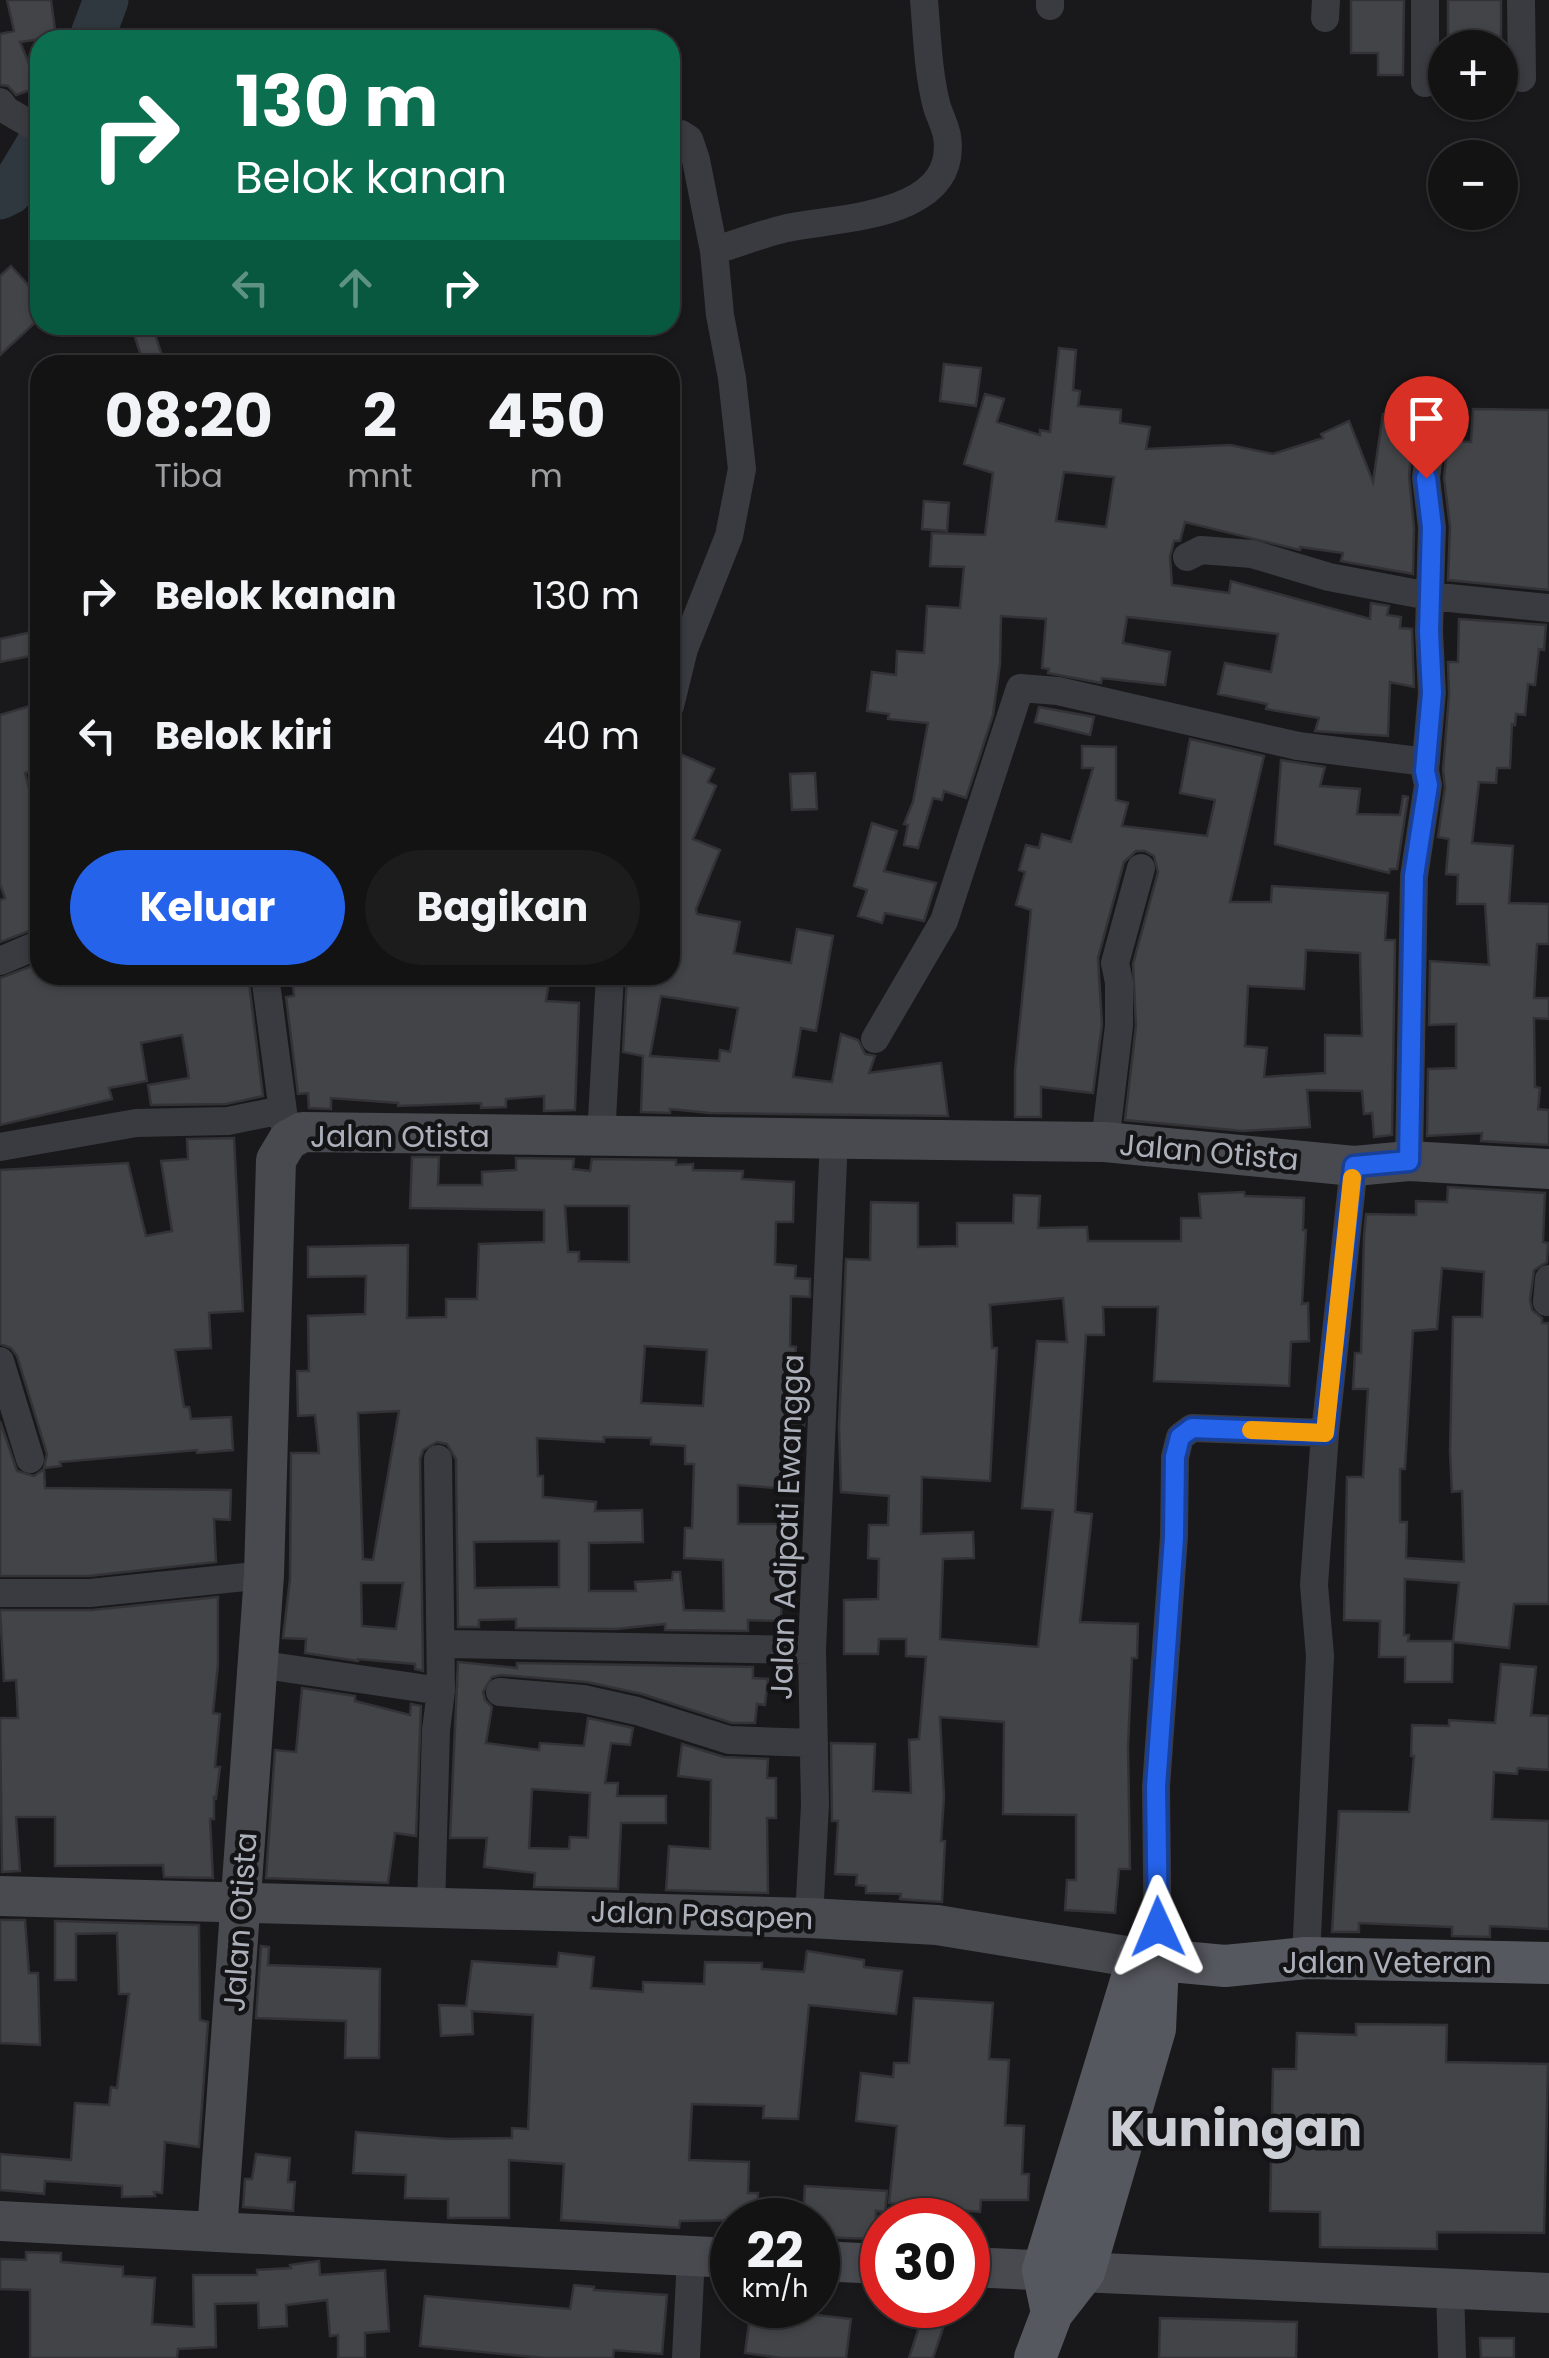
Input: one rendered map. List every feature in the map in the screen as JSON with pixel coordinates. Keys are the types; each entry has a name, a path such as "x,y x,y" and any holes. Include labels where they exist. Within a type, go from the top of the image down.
{"main road":[{"name":"Jalan Veteran","path":"1148,1960 1225,1966 1306,1958 1549,1963"},
{"path":"1035,2358 1063,2271 1156,2029 1148,1960"}],"street":[{"path":"714,251 790,228 899,208 928,190 945,162 947,137 936,105 924,0"},
{"path":"1425,0 1425,83"},
{"path":"1520,0 1522,78"},
{"path":"3,106 30,124"},
{"path":"680,134 689,139 714,251 742,468 730,536 680,665"},
{"path":"1409,1161 1414,876 1428,785 1432,693 1432,527 1426,478 1433,422"},
{"path":"1187,556 1200,550 1252,554 1329,578 1429,596 1549,608"},
{"path":"874,1039 944,921 1020,688 1058,690 1298,746 1426,762"},
{"path":"1104,1142 1120,1026 1115,963 1140,868"},
{"path":"0,960 30,948"},
{"path":"0,1147 136,1123 228,1121 285,1125 266,985"},
{"path":"601,1137 609,985"},
{"name":"Jalan Otista","path":"217,2232 264,1575 276,1160 285,1125 303,1132 1104,1142 1354,1166 1409,1161 1549,1169"},
{"name":"Jalan Adipati Ewangga","path":"809,1918 815,1804 812,1650 834,1137"},
{"path":"1306,1958 1320,1656 1314,1585 1325,1433 1354,1166"},
{"path":"0,1361 30,1459"},
{"path":"1148,1960 1174,1538 1175,1457 1180,1437 1192,1428 1325,1433"},
{"path":"431,1907 436,1730 443,1644 438,1459"},
{"path":"0,1593 90,1592 264,1575"},
{"path":"443,1644 812,1650"},
{"path":"256,1664 442,1691"},
{"path":"500,1692 584,1700 637,1711 729,1740 814,1743"},
{"name":"Jalan Pasapen","path":"0,1896 809,1918 938,1925 1148,1960"},
{"path":"0,2221 710,2257"},
{"path":"686,2358 691,2256"},
{"path":"990,2268 1549,2293"},
{"path":"1450,2287 1452,2358"}],"building":[{"path":"7,0 51,0 55,30 30,30 30,41 20,42 30,66 30,90 16,95 8,86 0,85 0,34 14,31"},
{"path":"1351,0 1404,0 1403,75 1378,75 1378,53 1351,53"},
{"path":"1448,0 1501,0 1501,30 1448,30"},
{"path":"11,266 30,287 30,327 0,355 0,276"},
{"path":"134,335 155,335 162,355 141,355"},
{"path":"1059,348 1076,350 1073,390 1080,391 1078,406 1121,410 1120,423 1150,427 1146,449 1230,445 1273,454 1323,438 1321,434 1349,421 1373,482 1383,414 1415,418 1409,476 1413,574 1341,561 1343,553 1300,550 1185,522 1170,557 1172,585 1229,593 1231,581 1370,619 1371,603 1389,606 1387,615 1401,617 1400,628 1412,629 1414,687 1390,682 1388,736 1315,731 1319,718 1266,709 1267,704 1218,694 1225,663 1271,672 1278,634 1127,617 1123,643 1170,652 1165,685 1102,678 1101,683 1048,673 1049,669 1042,668 1046,619 1001,616 993,715 966,798 944,791 942,800 933,798 918,848 904,845 908,825 904,824 913,802 928,723 888,719 889,714 867,711 872,672 896,675 897,651 924,653 927,606 960,608 964,567 930,566 932,533 985,535 993,473 964,464 985,394 1004,399 997,422 1040,435 1040,430 1050,432","holes":["1064,472 1114,477 1106,527 1056,521"]},
{"path":"944,364 981,368 976,406 940,401"},
{"path":"1473,409 1549,410 1549,590 1448,580 1450,527 1444,478 1448,441 1471,442"},
{"path":"924,501 949,503 947,531 922,529"},
{"path":"1459,619 1546,625 1535,685 1528,684 1525,715 1516,714 1515,725 1512,724 1510,768 1497,768 1496,783 1479,782 1472,843 1513,846 1509,903 1549,904 1549,944 1537,944 1534,998 1549,998 1549,1019 1534,1018 1535,1087 1540,1088 1538,1109 1549,1110 1549,1145 1481,1141 1482,1133 1427,1136 1428,1069 1456,1068 1456,1024 1429,1025 1430,961 1489,965 1485,904 1457,904 1458,875 1446,874 1449,839 1438,837 1445,787 1448,662 1458,662"},
{"path":"30,632 30,656 0,662 0,639"},
{"path":"30,706 30,771 25,773 30,792 30,931 0,942 0,900 5,898 0,884 0,715"},
{"path":"1039,707 1094,717 1090,735 1035,722"},
{"path":"1190,739 1264,756 1230,902 1271,902 1272,886 1388,893 1385,940 1395,940 1392,1135 1374,1137 1372,1113 1364,1114 1362,1091 1307,1090 1310,1127 1243,1131 1125,1120 1136,1026 1133,964 1158,872 1154,856 1145,851 1136,851 1124,862 1098,958 1102,1025 1093,1093 1041,1087 1041,1117 1015,1117 1015,1070 1031,910 1016,905 1025,872 1019,870 1026,845 1039,848 1042,834 1071,842 1093,768 1082,768 1082,746 1116,747 1116,800 1128,803 1122,826 1207,836 1215,800 1180,793","holes":["1306,950 1360,953 1362,1036 1325,1035 1325,1073 1264,1077 1267,1048 1245,1046 1248,986 1304,989"]},
{"path":"680,754 714,769 708,782 716,786 693,839 720,850 697,914 740,922 734,953 791,963 797,929 833,936 816,1031 801,1028 793,1077 832,1082 841,1034 858,1040 865,1054 875,1056 869,1073 941,1063 948,1116 670,1109 670,1113 641,1112 643,1056 623,1052 627,985 680,985","holes":["661,996 738,1008 730,1052 720,1050 719,1061 650,1056"]},
{"path":"1281,760 1325,767 1320,786 1360,789 1357,814 1400,815 1403,796 1408,797 1397,869 1390,869 1389,873 1275,844"},
{"path":"815,773 817,809 792,810 790,774"},
{"path":"872,823 897,831 884,871 936,883 924,921 885,913 882,923 858,916 867,890 854,886"},
{"path":"30,967 30,985 249,985 263,1096 226,1104 151,1105 148,1085 189,1078 182,1035 141,1043 147,1081 109,1088 112,1099 0,1125 0,978"},
{"path":"293,985 548,985 546,1001 579,1003 575,1110 544,1111 544,1096 506,1099 506,1107 481,1108 481,1103 398,1106 331,1098 331,1109 309,1108 308,1093 298,1094 286,997 294,996"},
{"path":"234,1138 243,1311 209,1313 211,1348 175,1350 184,1407 189,1407 191,1419 231,1417 233,1450 60,1462 61,1466 44,1468 47,1454 17,1356 11,1348 0,1344 0,1170 128,1163 146,1236 172,1231 161,1161 188,1159 187,1139"},
{"path":"412,1157 439,1157 438,1185 482,1185 482,1172 516,1170 516,1158 574,1159 573,1169 590,1171 592,1159 676,1160 676,1165 693,1164 693,1170 743,1171 742,1179 794,1182 793,1222 776,1222 775,1264 796,1266 795,1278 810,1279 810,1297 791,1296 790,1346 796,1347 793,1386 806,1386 804,1426 793,1426 789,1489 738,1485 738,1524 783,1524 781,1621 748,1620 748,1631 665,1630 665,1624 616,1629 516,1628 516,1619 479,1620 479,1627 458,1627 456,1459 447,1444 437,1442 423,1450 420,1459 423,1671 415,1669 415,1664 305,1653 306,1639 283,1638 290,1579 291,1453 319,1453 315,1415 298,1416 297,1371 309,1371 308,1316 365,1314 366,1276 308,1277 308,1247 408,1245 407,1318 446,1317 446,1299 477,1299 479,1244 544,1242 544,1210 410,1208","holes":["565,1206 629,1206 629,1262 579,1261 579,1252 568,1252","645,1346 707,1350 703,1406 641,1403","399,1411 373,1560 363,1559 358,1413","604,1437 651,1438 651,1444 685,1446 685,1464 694,1464 692,1528 685,1528 684,1558 723,1560 724,1611 684,1610 680,1572 673,1572 672,1580 635,1582 636,1591 589,1591 589,1543 643,1542 642,1510 595,1511 596,1502 543,1497 537,1438 604,1442","559,1541 559,1587 475,1588 474,1542","361,1583 403,1583 396,1629 362,1626"]},
{"path":"1448,1187 1545,1193 1543,1242 1548,1243 1547,1262 1534,1270 1530,1300 1542,1323 1549,1323 1549,1604 1514,1604 1509,1648 1453,1642 1459,1583 1405,1579 1404,1635 1409,1635 1408,1641 1453,1641 1452,1682 1405,1682 1405,1657 1379,1657 1380,1621 1344,1620 1347,1477 1363,1477 1368,1389 1353,1389 1355,1353 1361,1353 1366,1214 1416,1215 1416,1201 1447,1202","holes":["1442,1268 1484,1272 1482,1317 1453,1317 1450,1451 1452,1492 1462,1491 1464,1562 1406,1558 1407,1522 1400,1522 1400,1469 1405,1469 1413,1331 1437,1329"]},
{"path":"1244,1192 1245,1196 1304,1198 1302,1304 1308,1303 1309,1341 1291,1342 1289,1386 1154,1381 1158,1307 1103,1307 1104,1335 1086,1335 1075,1512 1092,1514 1080,1622 1138,1624 1137,1658 1132,1658 1128,1746 1130,1869 1119,1869 1115,1913 1065,1910 1067,1880 1076,1880 1076,1815 1003,1814 1004,1722 940,1717 944,1797 941,1841 945,1841 942,1902 900,1899 901,1894 866,1893 866,1886 856,1885 857,1875 835,1874 838,1821 832,1821 831,1743 875,1744 873,1791 911,1793 909,1740 919,1739 926,1657 906,1656 906,1639 879,1639 878,1654 844,1654 844,1600 878,1599 879,1559 868,1558 869,1525 888,1525 889,1496 841,1492 839,1427 846,1259 870,1260 871,1202 918,1203 918,1247 957,1246 957,1223 1013,1223 1014,1195 1040,1196 1038,1228 1087,1227 1088,1241 1181,1241 1181,1218 1201,1218 1199,1194","holes":["1063,1298 1067,1342 1037,1341 1022,1508 1053,1510 1038,1647 940,1639 943,1559 974,1558 973,1532 921,1534 922,1477 990,1481 997,1348 992,1348 990,1305"]},
{"path":"0,1421 17,1471 34,1476 44,1469 45,1488 231,1490 230,1520 214,1519 216,1562 89,1576 0,1576"},
{"path":"218,1597 213,1713 220,1714 215,1767 220,1767 214,1819 210,1819 213,1878 164,1877 163,1865 55,1866 55,1817 16,1817 20,1871 2,1872 0,1718 18,1718 16,1680 4,1681 0,1610 92,1610"},
{"path":"458,1662 517,1668 517,1663 753,1667 753,1678 768,1679 765,1705 757,1704 755,1723 732,1723 642,1694 587,1682 492,1677 483,1692 492,1707 486,1743 539,1750 540,1743 584,1746 588,1718 633,1728 630,1745 611,1743 605,1783 618,1783 617,1796 666,1796 666,1823 621,1823 618,1889 534,1887 535,1873 484,1867 487,1838 450,1838","holes":["532,1789 590,1793 588,1838 570,1837 569,1849 529,1848"]},
{"path":"1501,1664 1536,1667 1531,1715 1549,1716 1549,1770 1518,1768 1517,1774 1494,1772 1492,1819 1549,1821 1549,1929 1490,1926 1490,1937 1452,1936 1452,1927 1359,1923 1359,1932 1332,1932 1339,1811 1409,1812 1414,1756 1412,1725 1449,1726 1449,1720 1495,1723"},
{"path":"302,1688 355,1696 355,1701 410,1715 411,1704 421,1706 416,1836 395,1833 388,1883 266,1878 275,1750 296,1752"},
{"path":"682,1744 724,1757 768,1759 767,1778 776,1778 776,1818 767,1818 768,1893 666,1890 669,1846 710,1849 711,1780 678,1776"},
{"path":"0,1920 25,1920 29,1973 38,1973 40,2045 0,2043"},
{"path":"55,1921 199,1925 200,2020 208,2022 199,2147 165,2142 162,2193 154,2192 155,2196 122,2197 122,2186 45,2181 44,2194 0,2190 0,2154 71,2160 75,2103 109,2105 111,2087 117,2088 129,1994 119,1994 117,1933 76,1934 76,1980 55,1980"},
{"path":"261,1946 269,1947 268,1965 380,1969 379,2058 345,2058 346,2021 256,2018"},
{"path":"807,1951 864,1960 864,1967 902,1971 896,2014 809,2005 798,2119 763,2118 764,2106 692,2104 689,2160 749,2162 748,2193 758,2193 758,2198 710,2198 710,2221 680,2221 679,2228 561,2220 564,2164 509,2160 509,2218 448,2218 448,2199 405,2198 406,2175 353,2173 356,2132 448,2139 512,2138 512,2128 528,2129 533,2015 472,2011 473,2034 441,2036 439,2005 466,2006 472,1961 557,1967 559,1953 594,1957 591,1988 643,1992 643,1982 704,1984 705,1962 762,1963 762,1969 804,1972"},
{"path":"914,1998 993,2003 989,2059 1009,2060 1005,2125 1024,2126 1022,2174 1029,2174 1028,2200 890,2198 897,2126 856,2121 861,2073 893,2077 894,2063 909,2063"},
{"path":"1356,2024 1447,2025 1446,2062 1548,2064 1544,2233 1437,2232 1437,2249 1320,2247 1320,2212 1270,2211 1273,2069 1296,2069 1297,2033 1356,2035"},
{"path":"256,2154 290,2158 288,2182 295,2182 293,2211 243,2207 245,2179 252,2179"},
{"path":"805,2186 887,2191 886,2198 860,2198 860,2238 840,2238 840,2198 804,2198"},
{"path":"26,2252 61,2253 61,2262 123,2267 123,2276 155,2278 152,2324 194,2327 193,2275 257,2275 257,2270 319,2261 320,2275 385,2270 389,2331 365,2333 365,2358 338,2358 338,2335 330,2336 327,2300 286,2305 287,2326 259,2328 258,2303 215,2304 216,2347 178,2349 177,2358 30,2358 30,2290 0,2289 0,2259 26,2260"},
{"path":"574,2285 667,2295 662,2354 614,2350 613,2358 545,2358 420,2346 425,2296 570,2309"},
{"path":"840,2318 851,2319 846,2358 782,2358 745,2353 748,2328 840,2328"},
{"path":"1160,2318 1297,2322 1296,2358 1159,2358"},
{"path":"919,2328 943,2328 933,2358 909,2358"},
{"path":"1480,2338 1514,2338 1514,2358 1481,2358"}],"waterway":[{"path":"95,30 106,0"},
{"path":"0,197 10,192 30,159"}],"slow traffic":[{"path":"1251,1430 1325,1433 1352,1178"}],"district":[{"name":"Kuningan","path":"1236,2128"}],"route":[{"path":"1158,1927 1156,1787 1174,1538 1175,1457 1180,1437 1192,1428 1325,1433 1354,1166 1409,1161 1414,876 1428,785 1425,771 1432,693 1432,527 1426,478"}]}
